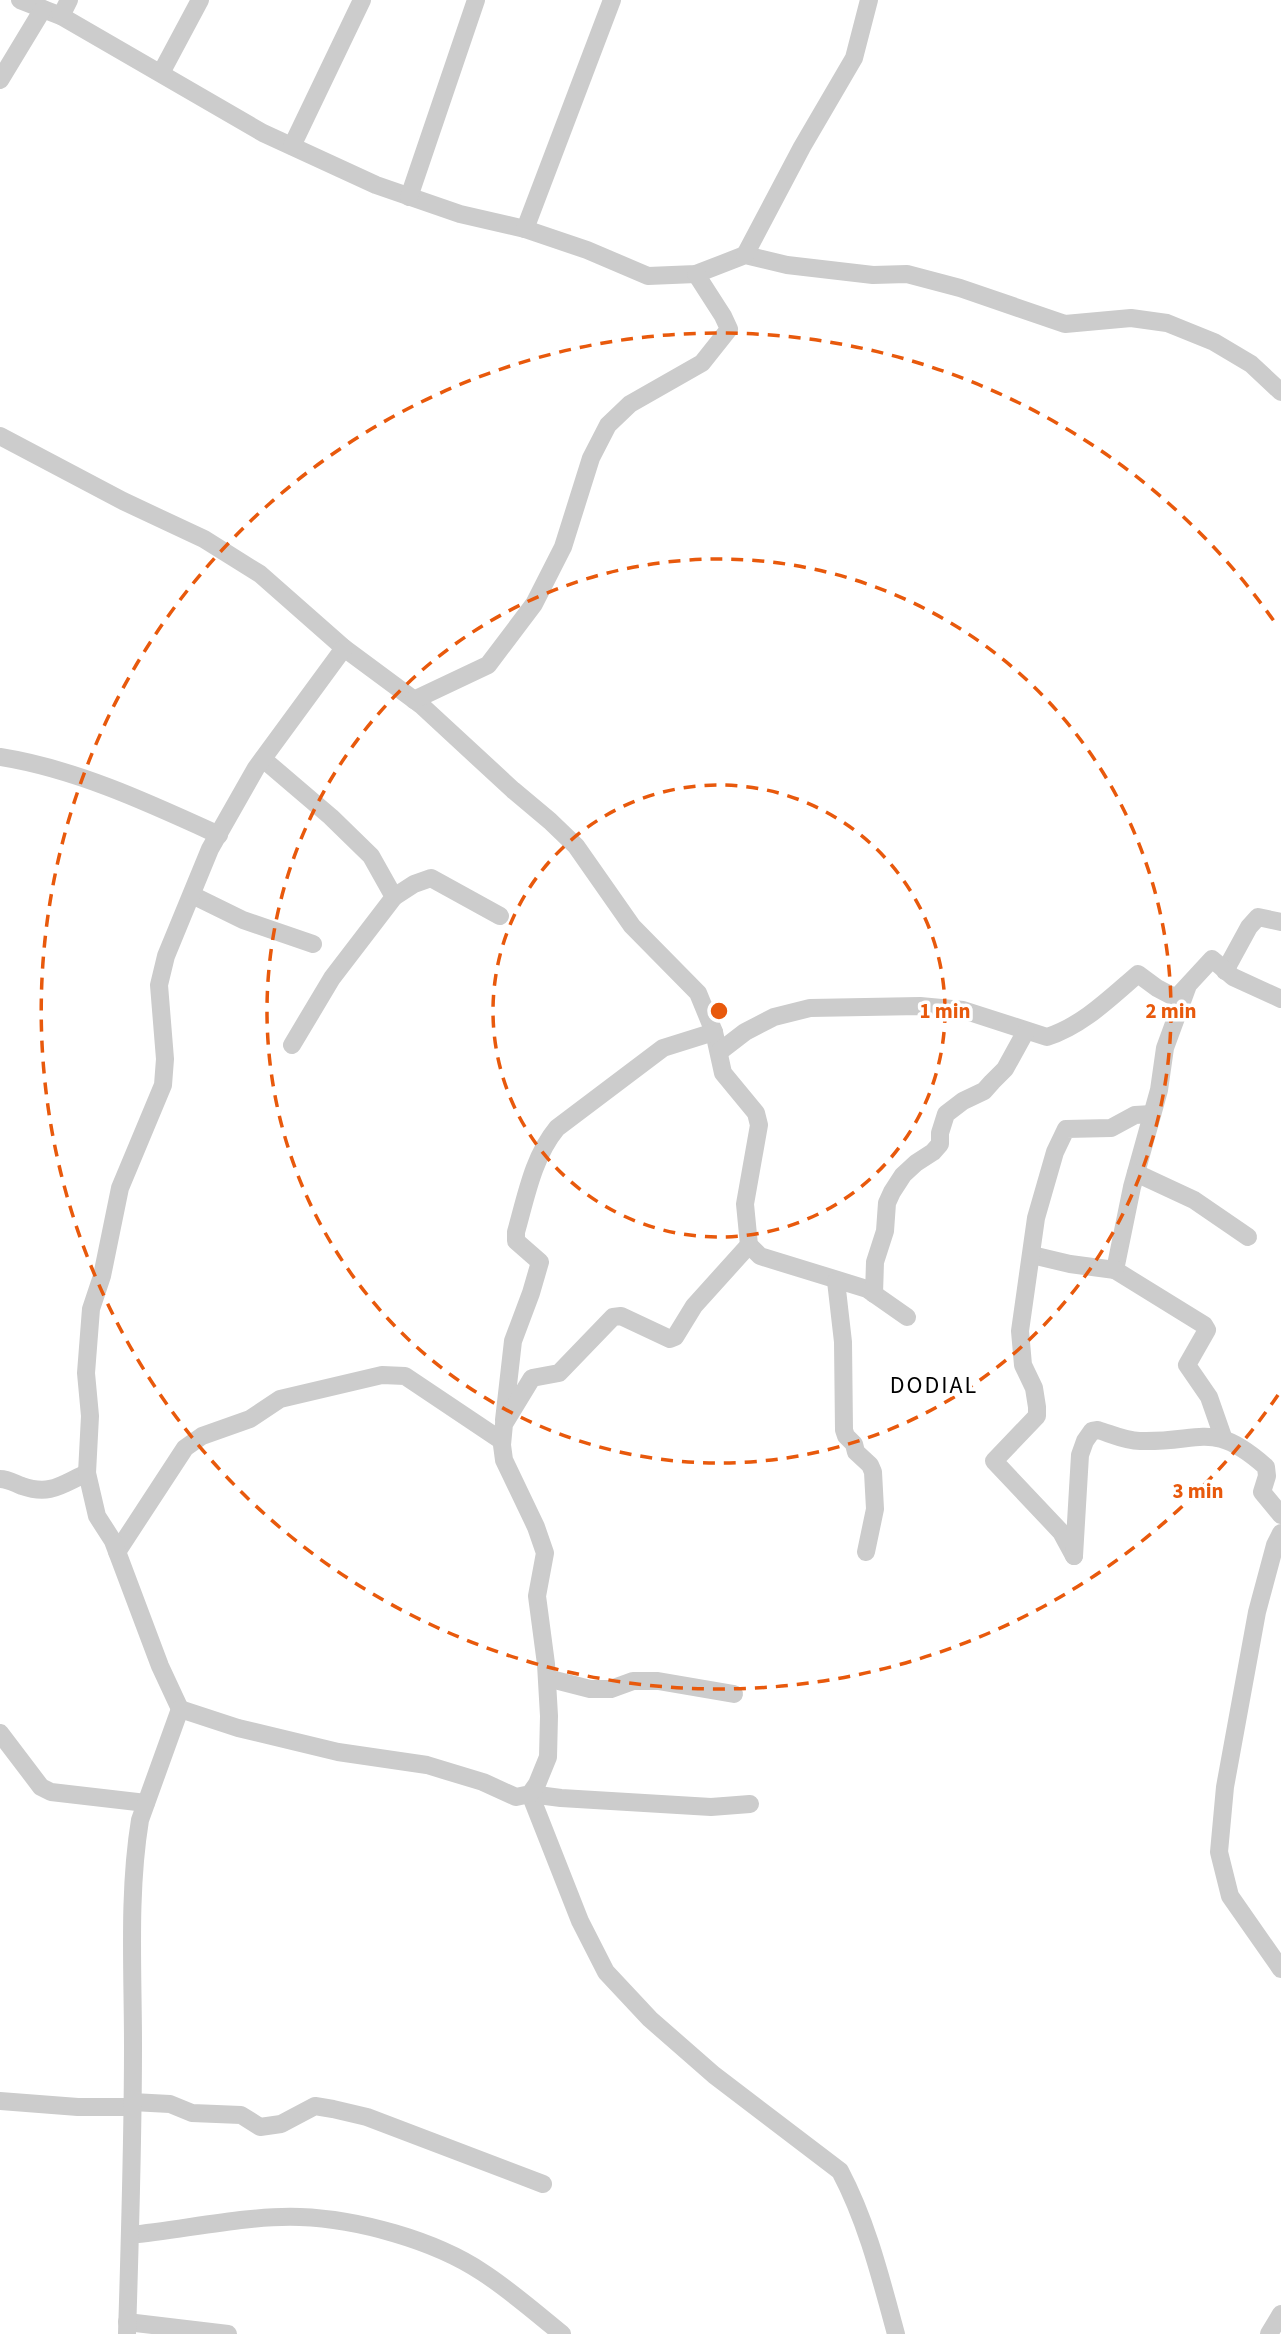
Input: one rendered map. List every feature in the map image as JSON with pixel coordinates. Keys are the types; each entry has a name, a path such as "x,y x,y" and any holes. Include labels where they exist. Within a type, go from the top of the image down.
{"street":[{"path":"20,0 43,9 65,8 161,74 263,133 376,186 460,214 525,229 587,250 648,276 696,274 745,255 787,265 873,275 908,274 960,288 1065,324 1131,318 1167,323 1214,342 1242,359 1281,392"},
{"path":"161,74 200,0"},
{"path":"292,146 362,0"},
{"path":"409,197 476,0"},
{"path":"525,229 612,0"},
{"path":"745,255 853,58 869,0"},
{"path":"0,80 43,9"},
{"path":"414,700 488,665 534,604 563,547 592,458 608,425 630,404 702,363 729,329 696,274"},
{"path":"0,436 123,501 204,539 260,574 344,648 414,700 576,846 632,926 698,993 714,1032 723,1073 756,1114 759,1125 746,1204 748,1245 694,1306 675,1337 670,1339 621,1315 613,1317 559,1373 532,1378 503,1432"},
{"path":"228,2334 127,2328 134,1872 140,1820 180,1709 160,1666 117,1552 97,1516 87,1473 90,1416 86,1373 92,1309 102,1276 120,1188 163,1085 165,1059 159,985 166,956 210,849 263,759 344,648"},
{"path":"0,757 26,761 137,798 219,835"},
{"path":"263,759 331,817 371,856 394,897"},
{"path":"292,1045 332,978 394,897 414,884 431,878 500,916"},
{"path":"192,895 243,920 313,944"},
{"path":"719,1052 745,1032 775,1017 810,1009 931,1007 963,1010 1046,1037 1058,1034 1091,1014 1138,974 1176,998 1219,965 1258,917 1281,922"},
{"path":"1219,965 1233,977 1281,999"},
{"path":"1115,1270 1136,1173 1159,1090 1165,1048 1187,988"},
{"path":"874,1294 875,1262 885,1231 887,1203 892,1192 903,1175 940,1144 940,1133 946,1114 984,1090 1005,1069 1026,1031"},
{"path":"530,1794 548,1757 547,1678 537,1596 545,1553 536,1527 503,1460 503,1432 513,1341 540,1262 516,1241 516,1232 533,1172 547,1140 557,1128 663,1048 714,1032"},
{"path":"1152,1114 1135,1115 1111,1128 1066,1129 1055,1152 1036,1219 1020,1331 1020,1353 1034,1388 1037,1416 994,1461 1061,1532 1074,1556 1080,1455 1085,1441 1092,1432 1098,1430 1139,1441 1200,1435 1223,1437 1248,1451 1274,1474 1262,1492 1281,1515"},
{"path":"1136,1173 1194,1200 1248,1237"},
{"path":"748,1245 760,1256 867,1289 907,1317"},
{"path":"1032,1255 1115,1270 1204,1325 1207,1330 1187,1365 1209,1397 1223,1437"},
{"path":"836,1281 844,1342 844,1430 856,1452 870,1465 874,1484 875,1510 866,1552"},
{"path":"117,1552 185,1448 202,1436 250,1419 263,1408 281,1399 382,1375 405,1376 503,1432"},
{"path":"0,1479 23,1487 48,1491 87,1473"},
{"path":"1281,1533 1275,1545 1257,1612 1224,1787 1219,1852 1230,1896 1281,1969"},
{"path":"547,1678 590,1689 611,1689 633,1681 659,1681 734,1694"},
{"path":"180,1709 238,1728 338,1752 427,1765 483,1782 516,1797 530,1794 711,1807 750,1804"},
{"path":"1,1739 41,1787 51,1792 146,1803"},
{"path":"530,1794 580,1922 606,1972 650,2019 714,2075 840,2171 852,2194 878,2269 896,2334"},
{"path":"0,2101 78,2107 170,2104 191,2113 241,2115 260,2127 281,2124 315,2106 367,2117 542,2183"},
{"path":"130,2235 299,2217 337,2221 382,2231 429,2246 483,2272 562,2334"},
{"path":"1269,2334 1281,2314"}],"district":[{"name":"DODIAL","path":"934,1385"}]}
